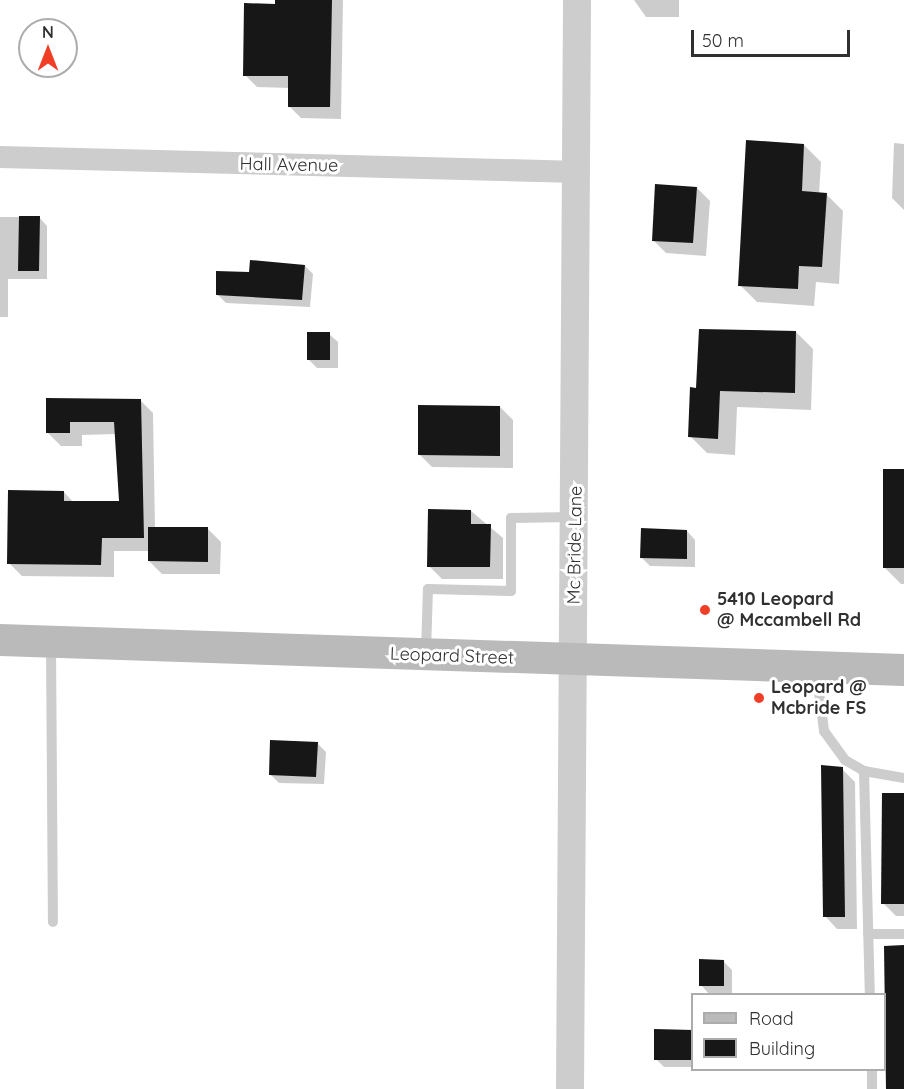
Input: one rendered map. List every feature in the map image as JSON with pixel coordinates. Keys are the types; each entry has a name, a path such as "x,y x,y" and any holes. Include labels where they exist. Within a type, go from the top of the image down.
{"main road":[{"name":"Leopard Street","path":"0,640 904,670"}],"street":[{"name":"Mc Bride Lane","path":"570,1089 579,172 577,0"},
{"name":"Hall Avenue","path":"0,157 579,172"}],"lane":[{"path":"426,655 428,589 512,591 512,518 576,517"},
{"path":"51,642 53,922"},
{"path":"816,666 824,731 845,760 864,771 904,778"},
{"path":"864,771 870,993"},
{"path":"868,934 904,934"},
{"path":"872,1071 872,1089"}],"building":[{"path":"275,0 332,0 330,107 288,107 288,76 243,76 244,3 275,4"},
{"path":"746,140 804,144 802,191 827,193 822,267 799,266 798,289 738,286"},
{"path":"655,184 697,187 693,243 652,241"},
{"path":"19,216 40,216 39,271 18,271"},
{"path":"250,260 305,265 302,300 216,295 216,271 249,272"},
{"path":"699,329 796,331 795,393 720,391 718,439 688,437 690,387 696,388"},
{"path":"307,332 330,332 330,360 307,360"},
{"path":"46,398 141,399 144,538 102,538 101,565 7,564 8,490 64,491 64,501 119,501 114,422 70,422 70,433 46,433"},
{"path":"418,405 500,406 500,456 418,455"},
{"path":"883,469 904,469 904,568 883,568"},
{"path":"428,509 471,510 471,524 491,524 490,567 427,567"},
{"path":"148,527 208,527 208,562 148,561"},
{"path":"641,528 687,530 687,559 640,558"},
{"path":"270,740 318,742 316,777 269,775"},
{"path":"821,765 843,767 845,917 823,917"},
{"path":"882,793 904,793 904,904 881,904"},
{"path":"904,945 904,1089 886,1089 884,946"},
{"path":"699,959 724,960 724,986 699,986"},
{"path":"654,1029 691,1030 691,1060 654,1060"}],"place":[{"name":"5410 Leopard @ Mccambell Rd","path":"705,610"},
{"name":"Leopard @ Mcbride FS","path":"759,698"}]}
